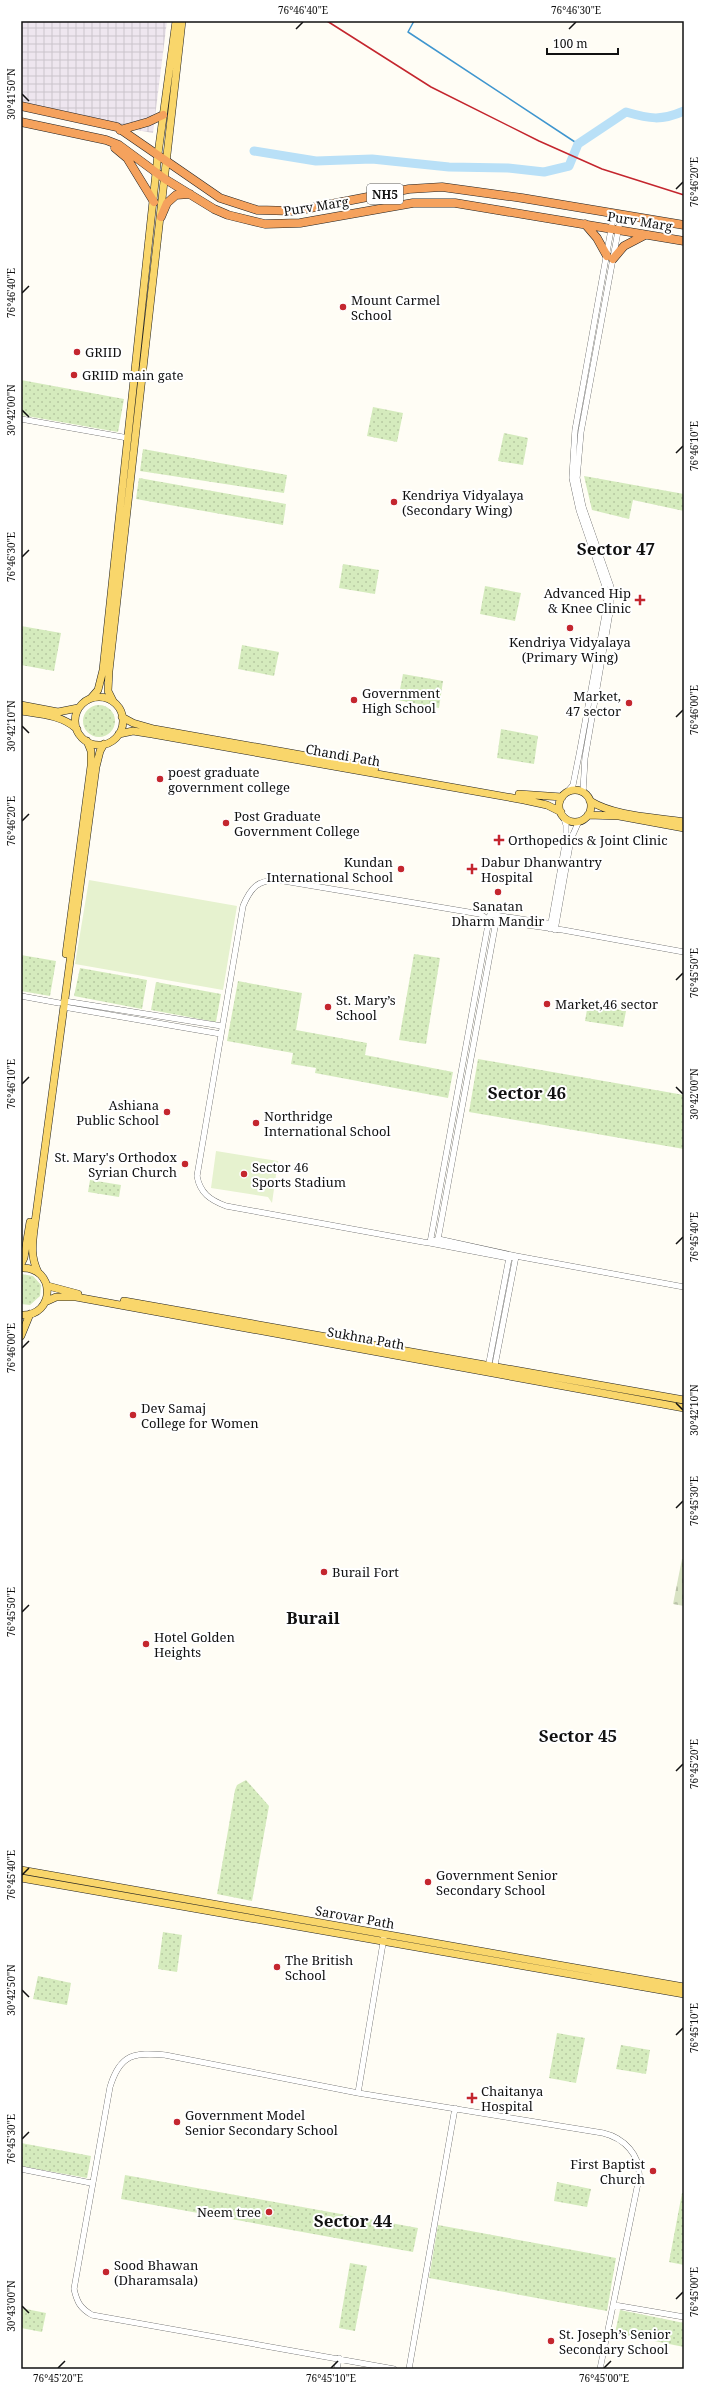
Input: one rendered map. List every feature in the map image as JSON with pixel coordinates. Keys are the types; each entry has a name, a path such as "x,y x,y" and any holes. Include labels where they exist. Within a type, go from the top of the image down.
{"highway":[{"name":"NH5","path":"21,106 80,118 120,130 168,162"},
{"path":"120,130 148,122 163,115"},
{"name":"Purv Marg","path":"21,122 106,140 119,145 165,179 214,209 228,215 265,224 300,223 427,201 455,203 684,241"},
{"path":"106,140 127,158 154,202"},
{"name":"Purv Marg","path":"168,162 220,198 257,210 295,210 409,189 442,187 684,225"},
{"path":"161,217 167,203 176,195 193,195"},
{"path":"585,224 598,238 610,258 624,246 645,235"}],"main road":[{"path":"21,705 58,712 78,708 91,698 98,690 103,670 158,154 176,21"},
{"path":"21,1264 24,1258 29,1229 96,767 100,751 104,744 119,734 122,718 119,708 113,701 108,691 109,671 168,162 182,21"},
{"path":"91,698 102,697 113,701"},
{"path":"77,729 76,716 78,708"},
{"path":"21,710 57,717 70,722 87,741 91,751 91,766 34,1230 33,1261 38,1272 48,1286 46,1302 39,1310 30,1314 21,1315"},
{"name":"Chandi Path","path":"122,718 133,723 161,730 524,795 562,797"},
{"name":"Chandi Path","path":"119,734 133,731 524,800 547,805 562,814"},
{"path":"87,741 95,744 104,744"},
{"path":"590,801 591,808 588,815 579,821 573,821 562,814 560,803 562,797 568,791 583,792 590,801 621,812 684,822"},
{"path":"588,815 619,816 684,828"},
{"path":"21,1268 38,1272"},
{"name":"Sukhna Path","path":"48,1286 60,1290 491,1370 684,1408"},
{"name":"Sukhna Path","path":"46,1302 56,1297 76,1298 491,1370 684,1400"},
{"path":"21,1336 30,1314"},
{"name":"Sarovar Path","path":"21,1870 684,1994"},
{"name":"Sarovar Path","path":"21,1878 684,1987"}],"street":[{"path":"583,792 585,758 612,606 610,587 583,507 577,478 581,432 618,214"},
{"path":"568,791 573,785 580,755 607,604 605,586 579,510 572,478 575,430 610,258"},
{"path":"21,419 128,438"},
{"path":"553,927 566,839 566,826 562,814"},
{"path":"553,927 571,839 579,821"},
{"path":"516,1256 509,1258 226,1206 213,1202 198,1186 197,1176 222,1026 243,906 247,896 255,886 264,881 278,880 553,927 684,952"},
{"path":"430,1243 489,917"},
{"path":"438,1239 496,918"},
{"path":"21,996 221,1034"},
{"path":"62,1004 222,1026"},
{"path":"430,1243 438,1239 516,1256 684,1287"},
{"path":"491,1370 516,1256"},
{"path":"491,1370 509,1258"},
{"path":"358,2093 384,1938"},
{"path":"394,2369 92,2315 82,2310 77,2302 74,2289 91,2183 114,2072 121,2063 132,2055 145,2053 165,2055 358,2093 603,2133 622,2141 631,2150 640,2167 639,2178 600,2369"},
{"path":"409,2369 455,2108"},
{"path":"21,2169 91,2183"},
{"path":"614,2305 684,2317"},
{"path":"336,2369 338,2358"}],"shaded area":[{"path":"21,21 167,21 153,133 21,109"}],"green space":[{"path":"21,380 124,399 118,432 21,415"},
{"path":"373,407 403,413 397,442 367,436"},
{"path":"504,433 528,438 523,465 498,461"},
{"path":"143,449 287,475 284,493 140,471"},
{"path":"584,476 684,494 684,511 633,500 629,519 592,510"},
{"path":"139,478 286,504 283,525 136,499"},
{"path":"343,564 379,570 375,594 339,588"},
{"path":"485,586 521,593 515,621 480,614"},
{"path":"21,626 61,633 54,671 21,665"},
{"path":"242,645 279,652 274,676 238,669"},
{"path":"403,674 443,681 439,708 398,700"},
{"path":"99,705 108,708 112,712 115,721 112,730 108,734 99,737 90,734 86,730 83,721 86,712 90,708"},
{"path":"501,729 538,736 534,764 497,758"},
{"path":"89,880 237,906 223,990 75,964"},
{"path":"414,954 440,958 426,1044 399,1040"},
{"path":"21,955 56,961 50,996 21,991"},
{"path":"80,968 147,980 142,1009 74,996"},
{"path":"238,981 302,993 296,1030 367,1043 365,1055 453,1072 448,1098 315,1073 316,1068 291,1064 293,1053 227,1041"},
{"path":"156,982 221,994 216,1022 151,1010"},
{"path":"588,1004 626,1011 623,1027 585,1021"},
{"path":"478,1059 684,1095 684,1149 469,1112"},
{"name":"Sector 46 Sports Stadium","path":"216,1151 278,1161 272,1203 268,1197 211,1188"},
{"path":"90,1180 121,1185 119,1197 88,1192"},
{"path":"21,1274 33,1276 41,1285 40,1296 30,1305 21,1304"},
{"path":"682,1559 684,1559 684,1606 673,1604"},
{"path":"246,1780 269,1806 252,1901 217,1894 235,1790 237,1785"},
{"path":"163,1932 182,1935 177,1972 158,1969"},
{"path":"38,1976 71,1983 67,2005 33,1999"},
{"path":"557,2033 585,2038 576,2083 549,2078"},
{"path":"621,2045 650,2050 646,2074 616,2069"},
{"path":"21,2143 91,2156 87,2178 21,2166"},
{"path":"125,2175 418,2228 413,2252 121,2199"},
{"path":"557,2182 591,2189 587,2207 554,2201"},
{"path":"682,2193 684,2193 684,2265 669,2262"},
{"path":"438,2225 616,2258 607,2311 429,2278"},
{"path":"350,2263 367,2266 355,2331 339,2328"},
{"path":"21,2308 46,2313 42,2332 21,2328"},
{"path":"620,2310 684,2323 684,2347 615,2333"}],"waterway":[{"path":"414,21 408,32 578,144"},
{"path":"254,151 316,161 372,159 449,167 508,168 544,172 569,166 578,144 626,112 642,116 662,118 684,111"}],"railway":[{"path":"327,21 431,87 539,141 602,169 684,195"}],"place":[{"name":"Mount Carmel School","path":"343,307"},
{"name":"GRIID","path":"77,352"},
{"name":"GRIID main gate","path":"74,375"},
{"name":"Kendriya Vidyalaya (Secondary Wing)","path":"394,502"},
{"name":"Advanced Hip & Knee Clinic","path":"640,600"},
{"name":"Kendriya Vidyalaya (Primary Wing)","path":"570,628"},
{"name":"Government High School","path":"354,700"},
{"name":"Market, 47 sector","path":"629,703"},
{"name":"poest graduate government college","path":"160,779"},
{"name":"Post Graduate Government College","path":"226,823"},
{"name":"Orthopedics & Joint Clinic","path":"499,840"},
{"name":"Kundan International School","path":"401,869"},
{"name":"Dabur Dhanwantry Hospital","path":"472,869"},
{"name":"Sanatan Dharm Mandir","path":"498,892"},
{"name":"Market,46 sector","path":"547,1004"},
{"name":"St. Mary’s School","path":"328,1007"},
{"name":"Ashiana Public School","path":"167,1112"},
{"name":"Northridge International School","path":"256,1123"},
{"name":"St. Mary's Orthodox Syrian Church","path":"185,1164"},
{"name":"Sector 46 Sports Stadium","path":"244,1174"},
{"name":"Dev Samaj College for Women","path":"133,1415"},
{"name":"Burail Fort","path":"324,1572"},
{"name":"Hotel Golden Heights","path":"146,1644"},
{"name":"Government Senior Secondary School","path":"428,1882"},
{"name":"The British School","path":"277,1967"},
{"name":"Chaitanya Hospital","path":"472,2098"},
{"name":"Government Model Senior Secondary School","path":"177,2122"},
{"name":"First Baptist Church","path":"653,2171"},
{"name":"Neem tree","path":"269,2212"},
{"name":"Sood Bhawan (Dharamsala)","path":"106,2272"},
{"name":"St. Joseph’s Senior Secondary School","path":"551,2341"}],"district":[{"name":"Sector 47","path":"616,548"},
{"name":"Sector 46","path":"527,1092"},
{"name":"Burail","path":"313,1617"},
{"name":"Sector 45","path":"578,1735"},
{"name":"Sector 44","path":"353,2220"}]}
